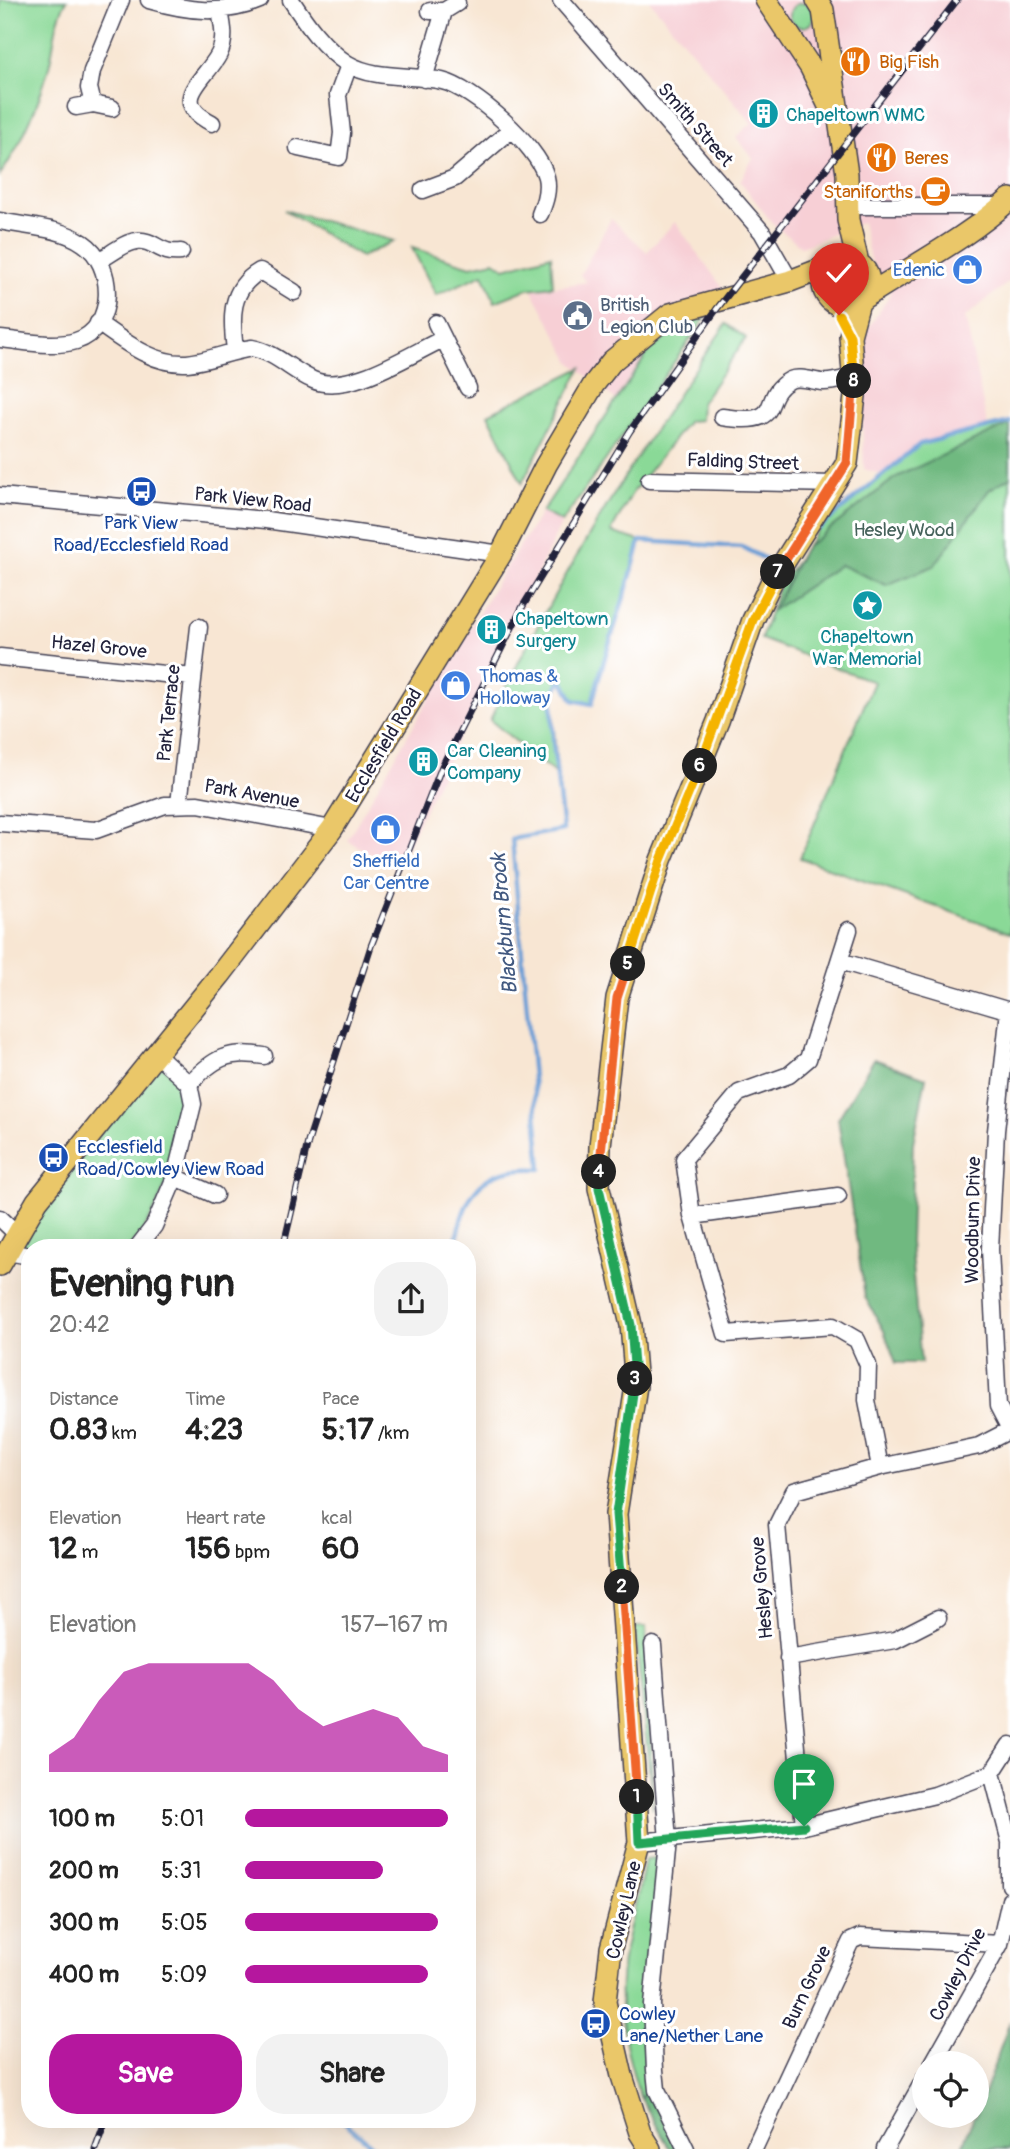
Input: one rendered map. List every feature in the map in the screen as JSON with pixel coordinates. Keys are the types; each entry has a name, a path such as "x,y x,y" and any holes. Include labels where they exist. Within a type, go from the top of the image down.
{"main road":[{"path":"766,0 811,68 838,122"},
{"path":"788,0 781,13 785,27 806,37 818,30 822,7"},
{"path":"822,7 843,151 848,213 861,265 869,282 862,300"},
{"path":"790,281 844,306 862,300 909,266 957,242 1007,203"},
{"path":"828,297 822,279 833,264 848,213"},
{"path":"833,264 847,259 885,270 909,266"},
{"name":"Ecclesfield Road","path":"8,1251 37,1201 332,830 501,554 546,465 594,384 614,359 670,314 790,281 833,264"},
{"name":"Cowley Lane","path":"650,2149 640,2133 622,2076 605,2002 611,1948 639,1842 616,1514 636,1386 631,1325 599,1188 600,1146 617,998 661,860 718,721 753,620 772,581 847,463 853,417 854,377 850,336 828,297"},
{"name":"Cowley Lane","path":"850,336 862,300"}],"street":[{"path":"93,104 89,88 92,71 121,0"},
{"path":"149,0 193,10 220,11 260,0"},
{"path":"291,0 316,36 349,65 381,74 443,81 475,96 511,131 545,174 547,189 540,214"},
{"name":"Smith Street","path":"561,0 762,232 790,281"},
{"path":"424,79 444,8"},
{"path":"212,123 193,108 190,96 195,84 219,54 223,31 220,11"},
{"path":"298,148 339,158 343,147 338,95 349,65"},
{"path":"76,107 93,104 112,108"},
{"path":"423,190 455,178 511,131"},
{"path":"848,213 1007,203"},
{"path":"0,221 68,235 88,246 100,260 108,291 98,323 79,341 64,344 0,339"},
{"path":"100,260 137,241 145,241 168,254 181,252"},
{"path":"235,350 232,315 242,284 260,271 294,292"},
{"path":"98,323 134,348 170,362 208,359 235,350 262,350 311,379 337,386 443,339"},
{"path":"436,323 468,387"},
{"path":"722,417 748,421 761,417 770,409 786,382 793,378 826,383 854,377"},
{"name":"Falding Street","path":"649,480 835,484"},
{"name":"Park View Road","path":"0,496 266,520 501,554"},
{"name":"Park Terrace","path":"179,804 199,627"},
{"name":"Hazel Grove","path":"0,657 193,677"},
{"name":"Park Avenue","path":"0,823 96,830 165,805 198,804 332,830"},
{"path":"849,930 808,1059 789,1075 739,1093 684,1159 692,1216 726,1334 833,1326 857,1340 868,1365 867,1401 880,1467"},
{"path":"840,961 1009,1011"},
{"name":"Woodburn Drive","path":"1009,1011 996,1130 990,1236 998,1406 1010,1430"},
{"path":"189,1084 216,1060 243,1052 264,1056"},
{"path":"144,1239 154,1226 175,1177 193,1104 189,1084 156,1054"},
{"path":"175,1177 218,1196"},
{"path":"692,1216 838,1196"},
{"path":"0,1218 8,1251"},
{"path":"993,1338 1010,1337"},
{"name":"Hesley Grove","path":"804,1826 777,1525 794,1492 880,1467 979,1446 1010,1430"},
{"path":"788,1658 895,1640 938,1618"},
{"path":"653,1645 668,1841 652,2004 655,2070 657,2090 686,2149"},
{"path":"639,1842 804,1826 935,1795 992,1773 1010,1745"},
{"path":"992,1773 1010,1842 1010,1885"},
{"name":"Cowley Drive","path":"940,2051 1000,1944 1010,1900"},
{"name":"Burn Grove","path":"754,2149 851,1941 860,1937 1000,1944"},
{"path":"885,2149 912,2101"}],"shaded area":[{"path":"649,0 1010,0 1010,281 965,317 988,428 921,445 883,475 864,469 861,376 868,329 891,293 870,259 862,222 802,247 773,224 740,181 753,158 736,137 752,123"},
{"path":"611,219 647,252 675,222 722,287 708,314 686,322 649,351 616,400 571,362 532,290 587,282 580,275"},
{"path":"542,512 562,522 396,869 347,840 501,575"}],"green space":[{"path":"0,0 67,0 55,33 49,67 35,110 16,150 0,175"},
{"path":"802,3 811,6 814,15 811,24 802,27 793,24 790,15 793,6"},
{"path":"284,210 394,241 361,257"},
{"path":"412,248 471,266 494,261 505,268 551,255 553,286 527,289 495,302 483,274 436,295"},
{"path":"846,268 856,272 860,282 856,292 846,296 836,292 832,282 836,272"},
{"path":"708,314 562,522 542,512 649,351 686,322"},
{"path":"726,324 746,338 701,403 700,420 688,421 631,495 611,532 640,541 592,704 573,700 562,680 552,696 557,775 490,720 570,567 661,420"},
{"path":"581,368 522,483 488,414"},
{"path":"1010,422 1010,933 800,858 874,682 761,639 779,587 819,528 920,444"},
{"name":"Hesley Wood","path":"1010,424 1010,477 989,490 934,566 886,585 840,565 773,610 804,549 896,477"},
{"path":"874,1059 926,1078 913,1143 910,1242 921,1363 896,1363 884,1331 865,1297 838,1119"},
{"path":"154,1060 172,1073 185,1089 184,1125 160,1198 139,1237 22,1239"},
{"path":"635,1627 646,1627 653,1809"},
{"path":"666,1857 650,1953 644,2025 657,2090 640,2097 623,2027 621,1973 645,1859"},
{"path":"1010,2021 1010,2149 961,2149 969,2128 989,2128 989,2080"},
{"path":"657,2090 691,2149 670,2149 640,2097"}],"waterway":[{"name":"Blackburn Brook","path":"819,528 920,444 1010,422"},
{"name":"Blackburn Brook","path":"456,1239 470,1198 479,1186 503,1172 541,1169 512,839 563,830 553,742 552,696 562,679 573,700 592,704 640,541 742,547 767,560"},
{"name":"Blackburn Brook","path":"352,2128 376,2149"}],"railway":[{"path":"285,1239 308,1142 371,946 442,766 523,606 630,431 716,310 957,0"},
{"path":"95,2149 103,2128"}],"place":[{"name":"Big Fish","path":"856,61"},
{"name":"Chapeltown WMC","path":"763,114"},
{"name":"Beres","path":"881,157"},
{"name":"Staniforths","path":"936,191"},
{"name":"Edenic","path":"968,269"},
{"name":"British Legion Club","path":"577,315"},
{"name":"Park View Road/Ecclesfield Road","path":"141,491"},
{"name":"Chapeltown War Memorial","path":"867,605"},
{"name":"Chapeltown Surgery","path":"492,629"},
{"name":"Thomas & Holloway","path":"456,686"},
{"name":"Car Cleaning Company","path":"424,761"},
{"name":"Sheffield Car Centre","path":"386,829"},
{"name":"Ecclesfield Road/Cowley View Road","path":"54,1157"},
{"name":"Cowley Lane/Nether Lane","path":"596,2024"}],"route":[{"path":"804,1826 639,1842 632,1707 616,1514 636,1386 631,1325 599,1188 600,1146 617,998 661,860 718,721 753,620 772,581 847,463 855,386 850,336 839,315"}]}
